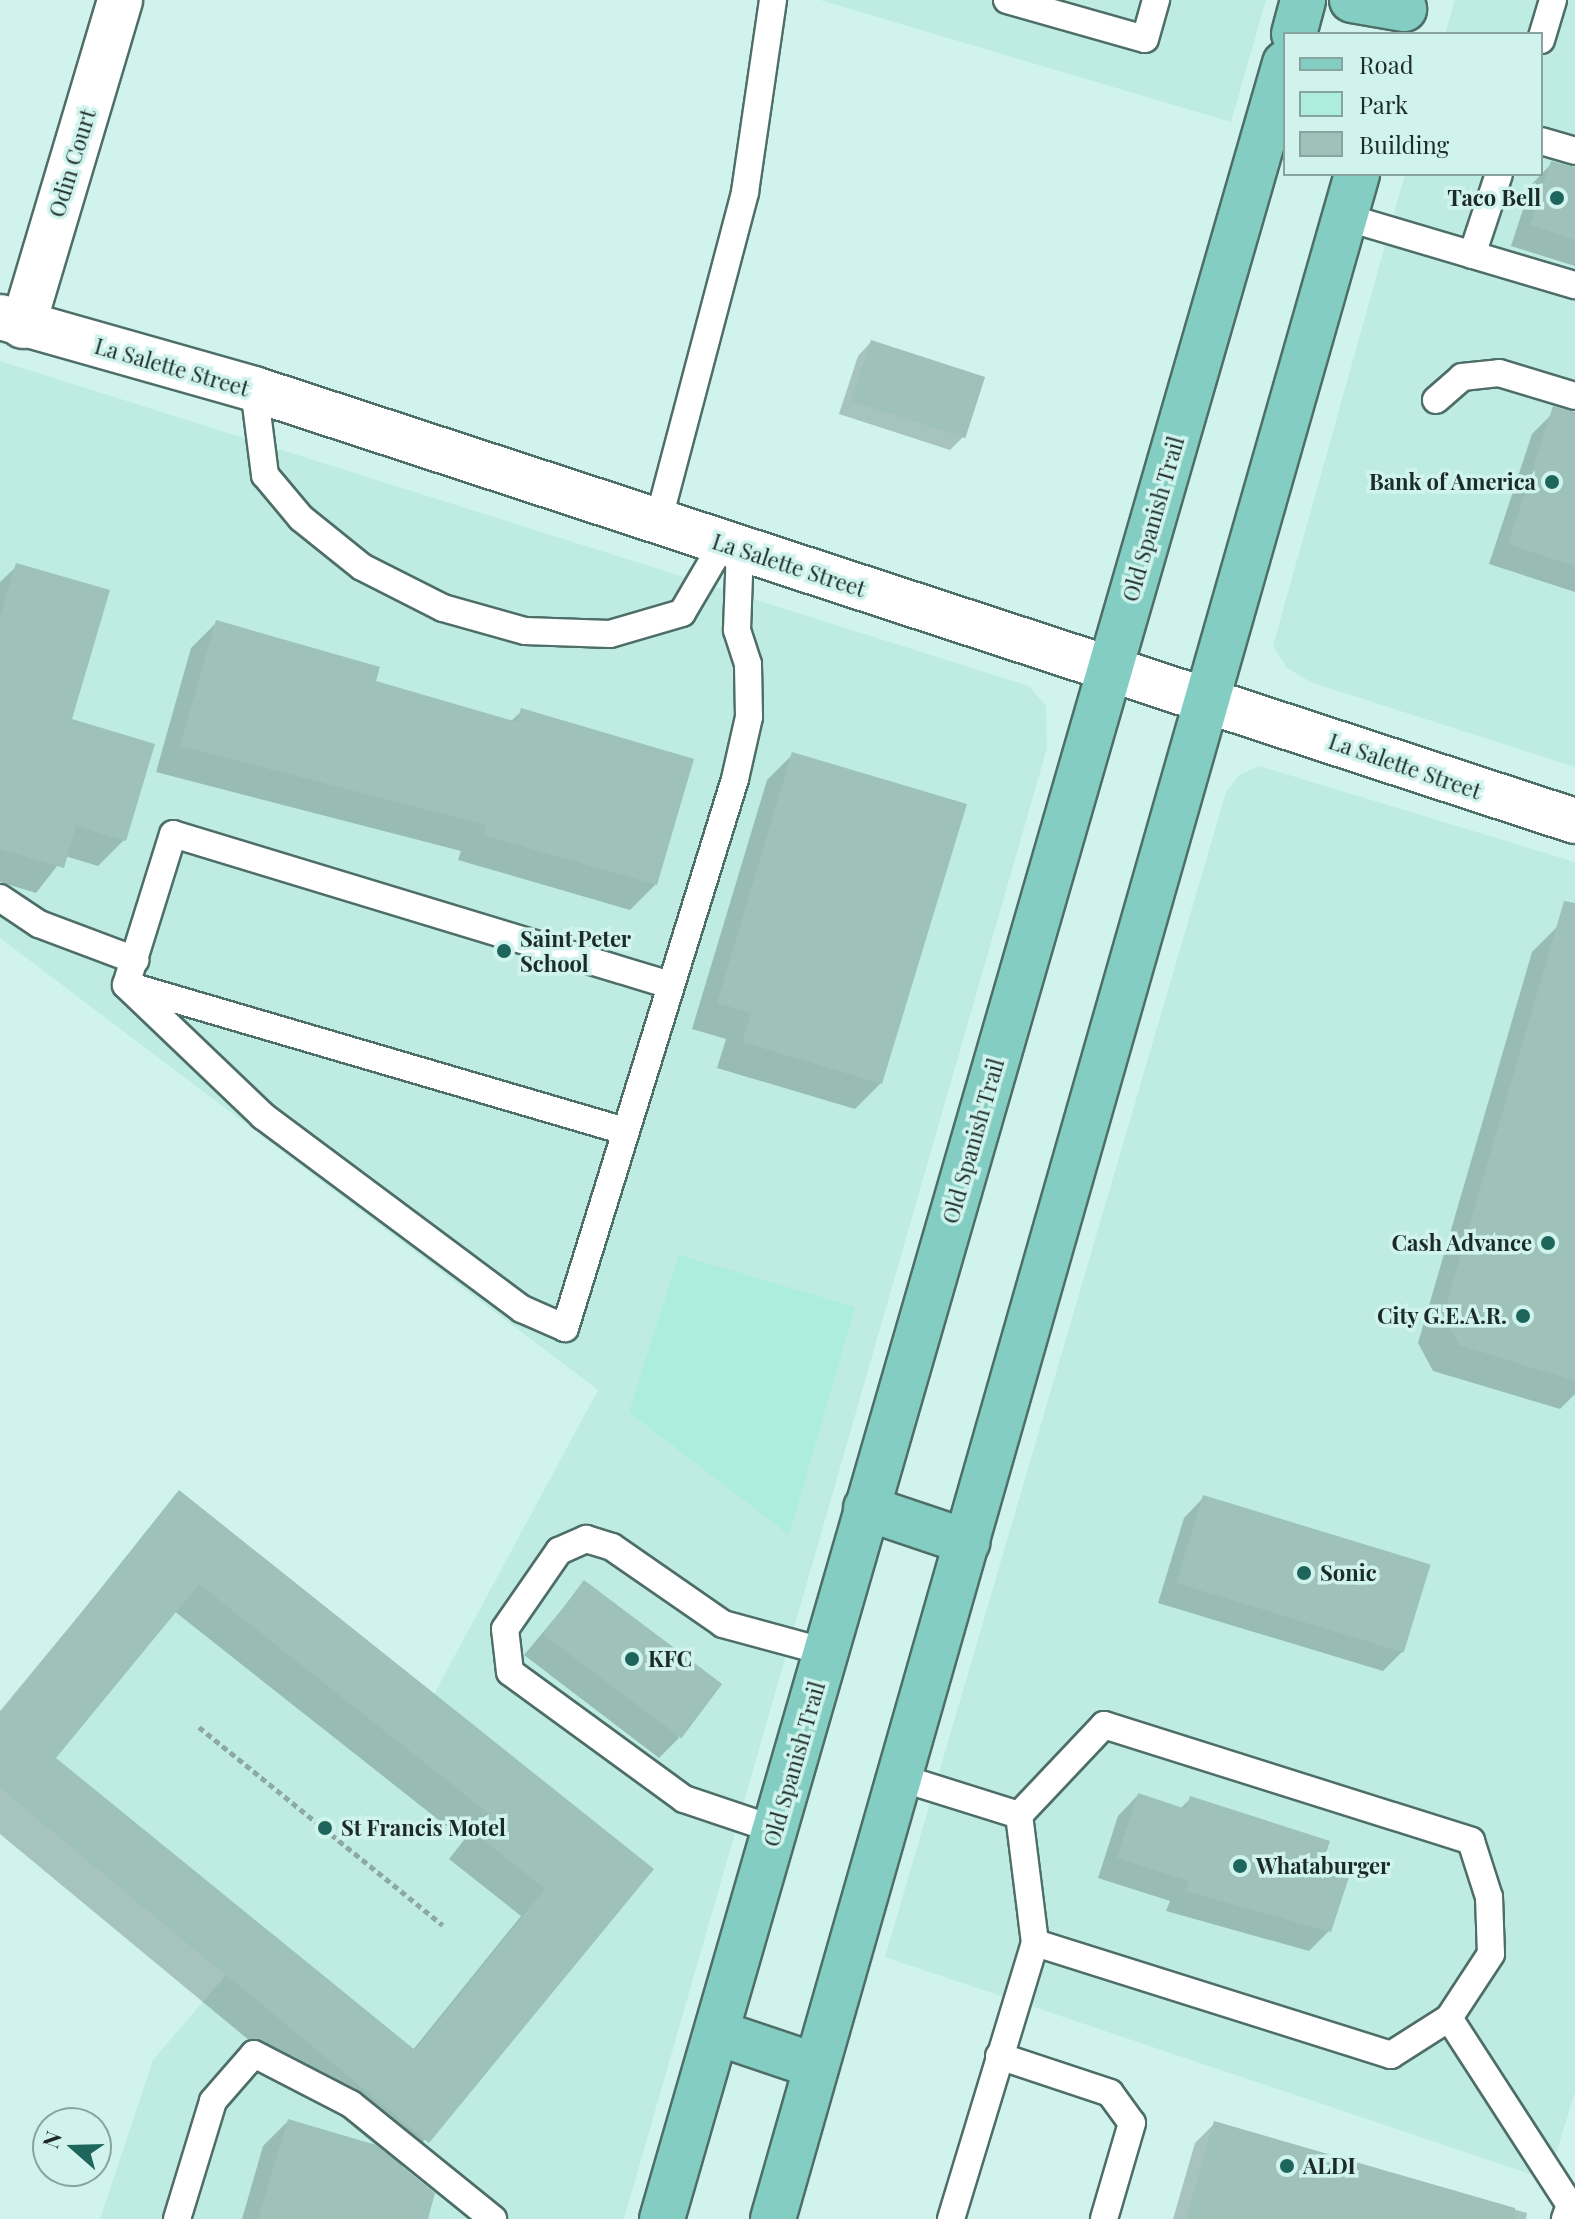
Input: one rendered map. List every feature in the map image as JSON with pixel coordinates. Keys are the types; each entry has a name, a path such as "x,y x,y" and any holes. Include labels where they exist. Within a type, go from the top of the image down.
{"main road":[{"path":"1295,32 1303,0"},
{"path":"1352,0 1402,14"},
{"name":"Old Spanish Trail","path":"662,2219 1283,70"},
{"path":"773,2219 1356,176"},
{"path":"866,1508 967,1542"},
{"path":"718,2033 816,2066"}],"street":[{"name":"Odin Court","path":"12,322 120,0"},
{"name":"La Salette Street","path":"12,322 254,389 1575,821"}],"lane":[{"path":"658,522 745,192 773,0"},
{"path":"1007,0 1145,39 1156,0"},
{"path":"1543,33 1553,0"},
{"path":"1543,142 1575,151"},
{"path":"1472,255 1498,176"},
{"path":"1345,217 1575,285"},
{"path":"1436,400 1462,377 1499,373 1575,396"},
{"path":"254,389 265,475 301,518 362,567 443,608 525,631 610,634 682,613 731,546"},
{"path":"130,972 263,1116 522,1309 565,1328 749,717 748,664 737,630 731,546"},
{"path":"130,972 173,834 670,985"},
{"path":"0,898 39,924 130,972 625,1131"},
{"path":"776,1830 684,1799 510,1672 505,1629 559,1551 586,1539 612,1547 723,1624 826,1652"},
{"path":"1019,1815 1104,1725 1471,1841 1489,1897 1491,1954 1449,2018 1391,2055 1035,1943"},
{"path":"901,1778 1019,1815"},
{"path":"951,2219 1035,1943 1019,1815"},
{"path":"1449,2018 1570,2205 1565,2219"},
{"path":"177,2219 213,2101 254,2054 351,2104 493,2219"},
{"path":"999,2056 1110,2093 1132,2123 1104,2219"}],"path":[{"path":"199,1727 443,1925"}],"shaded area":[{"path":"820,0 1266,0 1231,122"},
{"path":"1455,0 1575,0 1575,767 1310,682 1286,667 1273,646 1404,176 1543,176 1543,32 1446,32"},
{"name":"Saint Peter School","path":"0,361 1029,686 1046,706 1047,748 624,2219 100,2219 153,2060 226,1975 0,1787 0,1715 179,1490 433,1696 598,1390 0,938"},
{"path":"1259,766 1575,862 1575,2092 1548,2180 885,1957 1226,792 1239,775"}],"green space":[{"path":"679,1255 855,1307 789,1535 629,1412"}],"building":[{"name":"Taco Bell","path":"1551,161 1575,167 1575,240 1530,225"},
{"path":"871,340 985,377 965,438 851,401"},
{"name":"Bank of America","path":"1553,406 1575,412 1575,566 1508,544"},
{"path":"16,563 110,590 72,719 155,744 126,841 76,826 64,868 0,849 0,617"},
{"path":"216,620 380,667 376,681 517,722 521,708 694,759 657,885 483,835 486,825 180,746"},
{"path":"792,752 967,804 882,1084 742,1042 751,1013 717,1003"},
{"path":"1564,901 1575,903 1575,1381 1459,1345 1443,1316"},
{"path":"179,1490 654,1869 429,2143 0,1787 0,1715","holes":["199,1584 488,1813 474,1832 545,1889 415,2050 56,1758"]},
{"name":"Sonic","path":"1203,1495 1431,1565 1404,1653 1176,1583"},
{"name":"KFC","path":"584,1580 722,1684 681,1738 543,1634"},
{"name":"Whataburger","path":"1138,1793 1186,1809 1190,1796 1330,1841 1323,1862 1351,1871 1331,1932 1185,1891 1189,1881 1117,1858"},
{"path":"288,2119 376,2145 435,2193 428,2219 258,2219"},
{"name":"ALDI","path":"1214,2121 1515,2208 1514,2219 1186,2219"}],"place":[{"name":"Taco Bell","path":"1557,198"},
{"name":"Bank of America","path":"1552,482"},
{"name":"Saint Peter School","path":"504,951"},
{"name":"Cash Advance","path":"1548,1243"},
{"name":"City G.E.A.R.","path":"1523,1316"},
{"name":"Sonic","path":"1304,1573"},
{"name":"KFC","path":"632,1659"},
{"name":"St Francis Motel","path":"325,1828"},
{"name":"Whataburger","path":"1240,1866"},
{"name":"ALDI","path":"1287,2166"}]}
